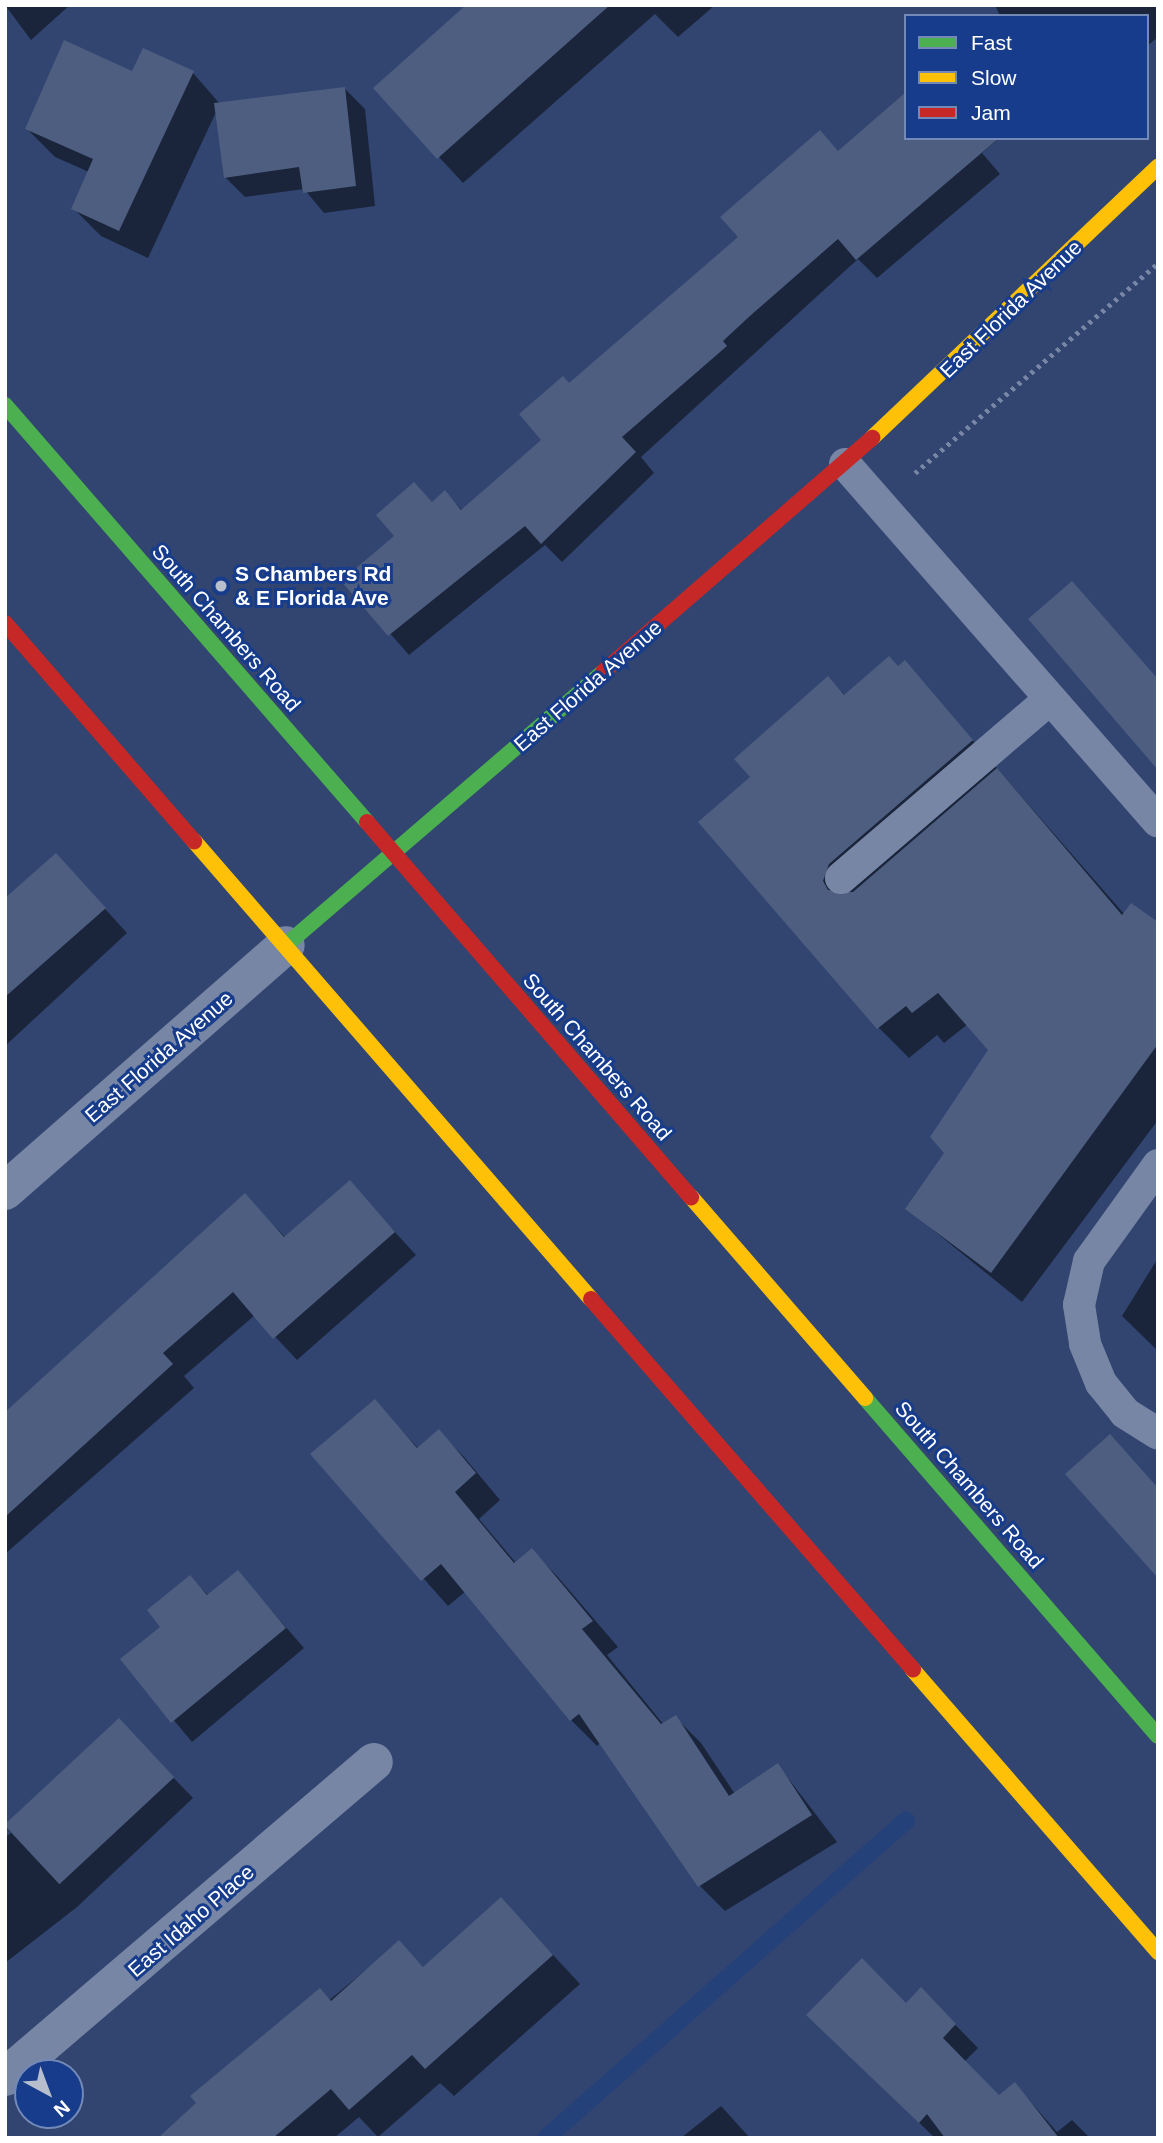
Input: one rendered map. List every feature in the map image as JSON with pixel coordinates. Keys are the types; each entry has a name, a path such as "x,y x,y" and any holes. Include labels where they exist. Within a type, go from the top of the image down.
{"main road":[{"name":"East Florida Avenue","path":"286,945 845,464 1158,167"},
{"name":"South Chambers Road","path":"5,405 1158,1736"},
{"path":"5,623 1158,1952"}],"street":[{"name":"East Florida Avenue","path":"5,1191 286,945"},
{"name":"East Idaho Place","path":"5,2077 374,1762"}],"lane":[{"path":"845,464 1158,821"},
{"path":"841,878 1050,699"},
{"path":"1158,1165 1089,1261 1079,1305 1085,1344 1101,1383 1125,1413 1158,1434"}],"path":[{"path":"969,426 1158,263"}],"building":[{"path":"466,5 610,5 437,159 373,88"},
{"path":"64,40 132,71 143,48 194,71 119,231 71,209 93,159 25,129"},
{"path":"345,87 356,186 303,193 299,167 224,178 214,103"},
{"path":"904,94 904,140 997,140 856,260 838,239 751,315 723,341 727,346 622,437 636,452 541,544 525,526 388,636 341,581 394,536 376,515 414,482 432,502 445,490 461,510 541,440 519,414 563,376 569,383 738,237 720,217 820,130 838,151"},
{"path":"1072,581 1158,679 1158,770 1028,619"},
{"path":"889,656 898,666 905,660 973,740 829,864 823,881 828,890 853,892 997,768 1122,915 1131,903 1158,922 1158,1044 991,1273 905,1209 944,1153 930,1137 988,1050 938,993 912,1013 906,1006 877,1029 698,822 750,777 734,759 828,676 844,695"},
{"path":"56,853 106,908 5,997 5,898"},
{"path":"350,1180 395,1232 273,1339 233,1292 163,1353 173,1364 5,1517 5,1412 245,1193 284,1237"},
{"path":"375,1399 417,1448 439,1429 476,1473 455,1492 514,1563 532,1548 593,1621 582,1629 661,1724 676,1715 729,1796 778,1763 812,1815 698,1887 579,1714 570,1721 441,1564 421,1581 310,1454"},
{"path":"1110,1434 1158,1488 1158,1578 1065,1474"},
{"path":"238,1570 286,1628 171,1723 120,1659 160,1627 147,1610 190,1575 207,1595"},
{"path":"119,1718 174,1777 59,1884 5,1824"},
{"path":"501,1897 553,1955 425,2069 412,2055 349,2110 331,2089 273,2138 158,2138 196,2103 190,2096 320,1988 331,2001 399,1940 423,1967"},
{"path":"862,1958 906,2003 921,1987 956,2024 943,2038 999,2095 1015,2082 1059,2138 945,2138 927,2114 919,2123 806,2015"}],"waterway":[{"path":"546,2138 906,1821"}],"traffic: fast":[{"path":"5,405 367,822"},
{"path":"286,945 603,672"},
{"path":"865,1398 1158,1736"}],"traffic: slow":[{"path":"872,438 1158,167"},
{"path":"194,841 591,1299"},
{"path":"691,1197 865,1398"},
{"path":"913,1670 1158,1952"}],"traffic: jam":[{"path":"603,672 872,438"},
{"path":"5,623 194,841"},
{"path":"367,822 691,1197"},
{"path":"591,1299 913,1670"}],"place":[{"name":"S Chambers Rd & E Florida Ave","path":"221,586"}]}
